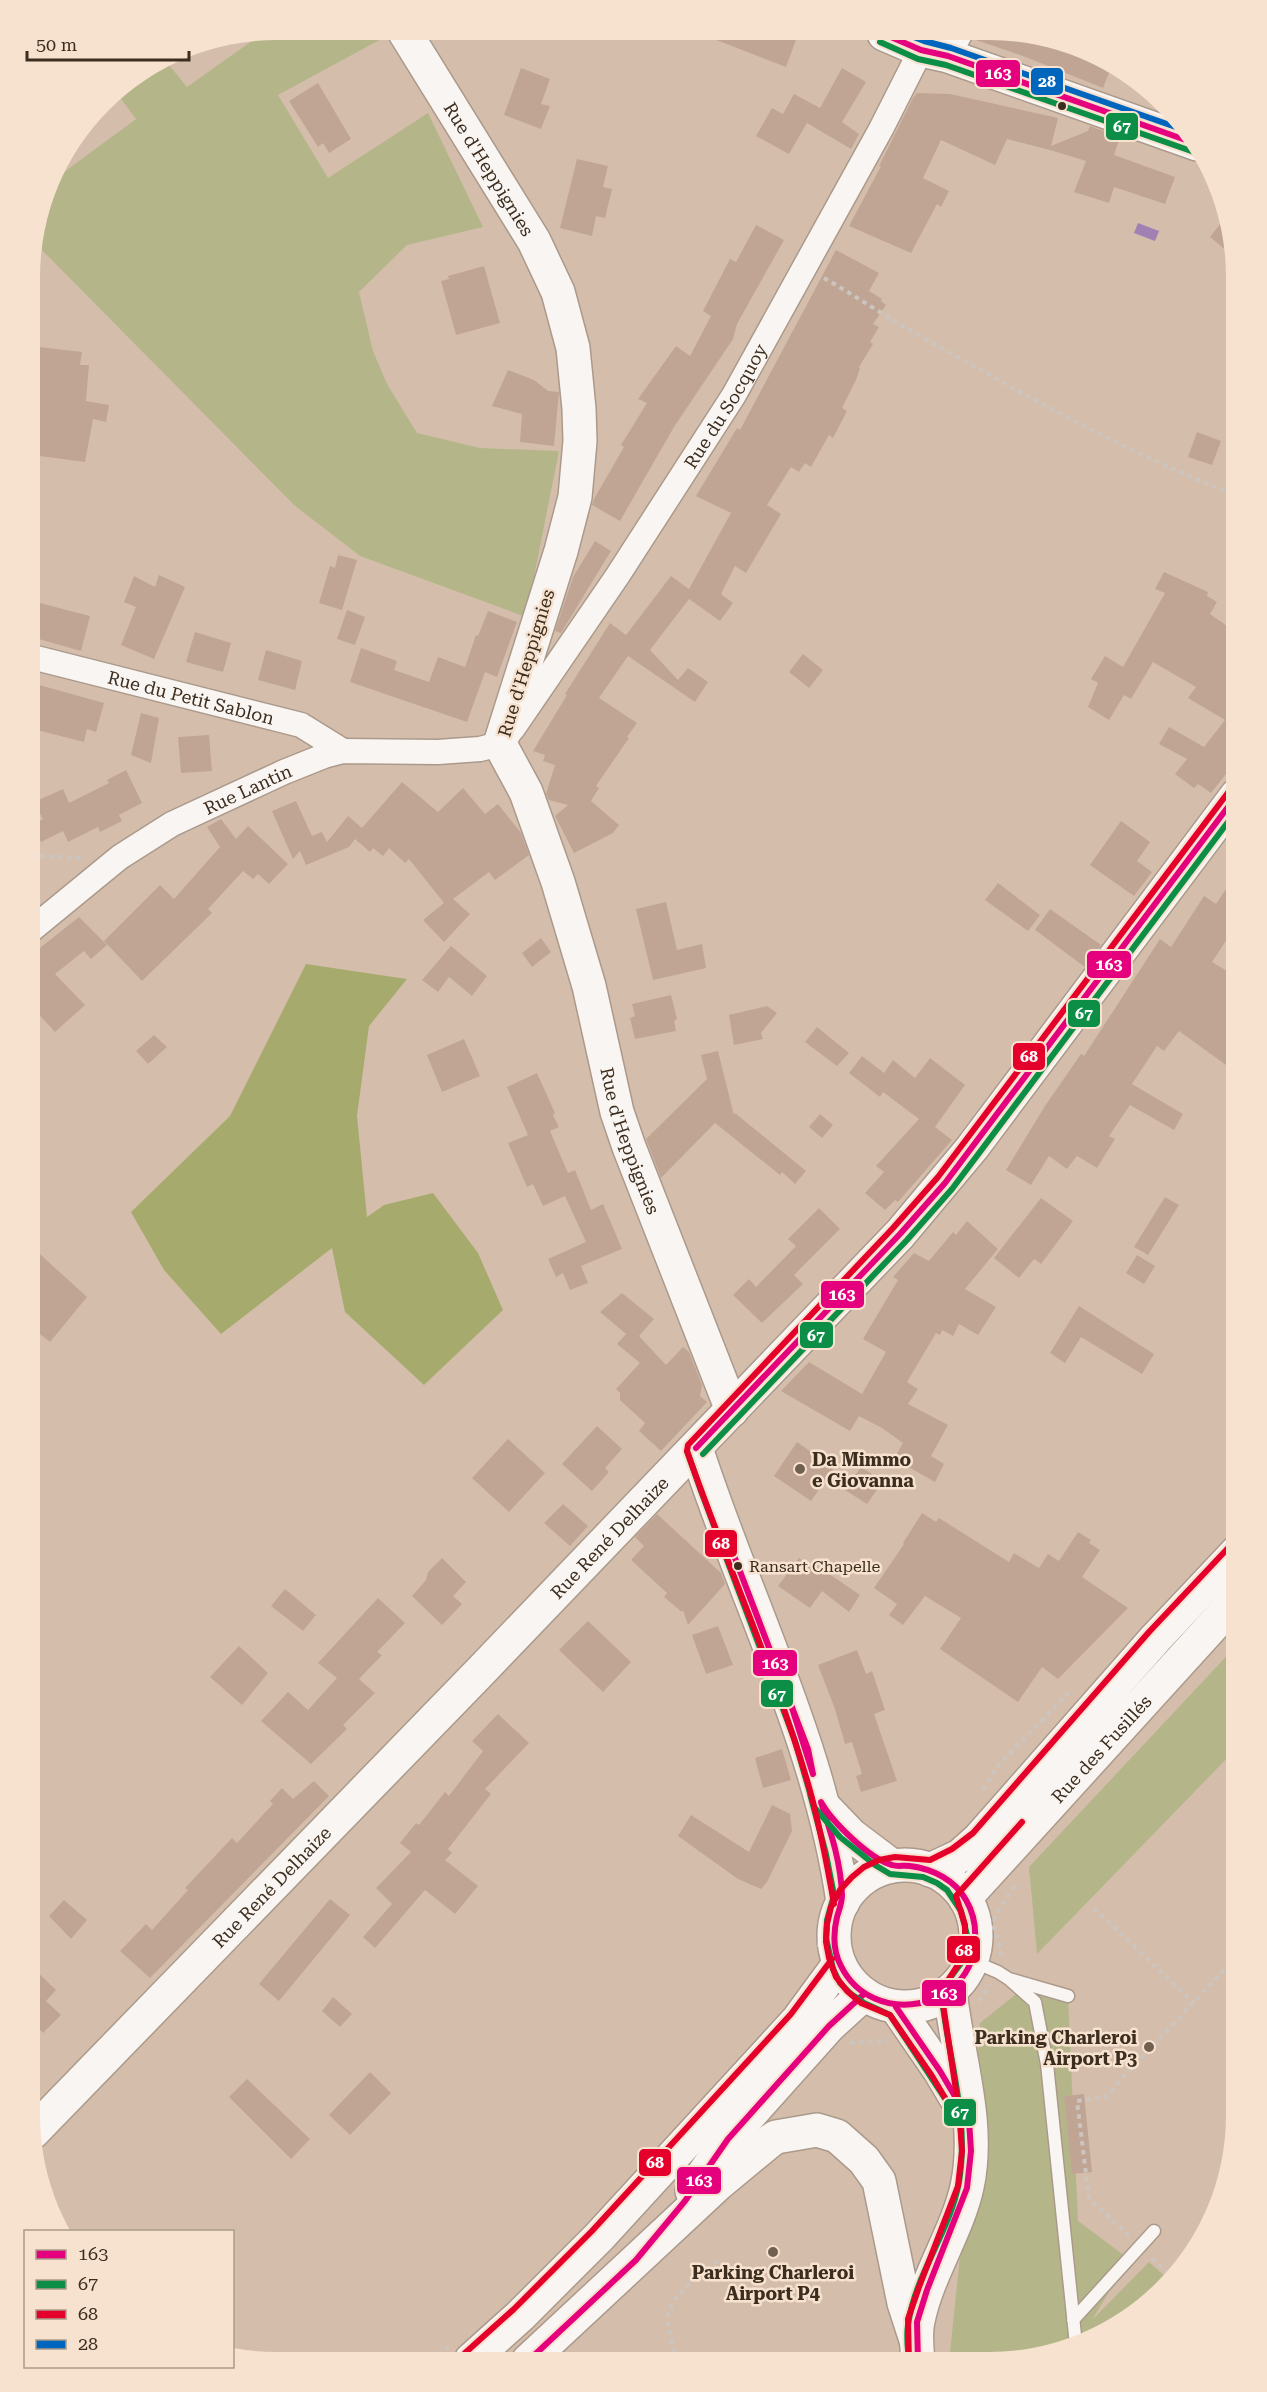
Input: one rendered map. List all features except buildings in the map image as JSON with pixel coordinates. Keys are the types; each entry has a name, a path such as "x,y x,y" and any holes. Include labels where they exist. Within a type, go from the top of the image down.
{"main road":[{"name":"Rue d'Heppignies","path":"410,40 534,242 558,292 573,348 580,441 574,497 561,551 500,744 526,792 558,882 589,986 617,1112 629,1147 732,1410"},
{"path":"911,40 943,47 1181,138"},
{"name":"Rue René Delhaize","path":"41,2124 696,1448 900,1234 945,1183 1226,810"},
{"path":"696,1448 797,1720 832,1837 843,1902"},
{"name":"Rue des Fusillés","path":"930,1870 960,1856 979,1839 1156,1638 1226,1564"},
{"name":"Rue des Fusillés","path":"965,1898 1226,1611"},
{"path":"822,1804 851,1835 892,1866"},
{"path":"905,1865 930,1870 951,1882 965,1898 972,1912 976,1936 972,1961 963,1977 950,1991 932,2001 896,2007 864,1994 849,1980 839,1964 834,1943 836,1920 843,1902 859,1882 892,1866 905,1865"},
{"path":"481,2352 599,2237 798,2020 839,1964"},
{"path":"917,2351 917,2322 927,2290 967,2188 971,2151 969,2120 950,1991"},
{"path":"636,2260 685,2201 728,2139 830,2026 864,1994"},
{"path":"896,2007 940,2071 969,2120"},
{"path":"538,2352 718,2184 770,2141 776,2137 817,2130 837,2136 848,2145 864,2160 879,2181 904,2303 917,2351"}],"street":[{"name":"Rue du Socquoy","path":"500,744 618,575 734,395 804,267 943,47"},
{"name":"Rue du Petit Sablon","path":"40,659 301,725 343,752"},
{"name":"Rue Lantin","path":"40,923 120,857 172,824 324,756 343,752 438,752 480,749 500,744"}],"lane":[{"path":"972,1961 1009,1979 1035,2002 1047,2064 1075,2335"},
{"path":"1009,1979 1068,1996"},
{"path":"1073,2320 1154,2231"}],"path":[{"path":"804,267 909,329 1092,430 1226,491"},
{"path":"40,856 120,857"},
{"path":"1094,1908 1194,2003"},
{"path":"1167,2272 1089,2198 1077,2101 1105,2097 1226,1968"},
{"path":"1075,2133 1081,2132"},
{"path":"675,2352 668,2319 670,2309 680,2295 717,2260"}],"green space":[{"path":"278,40 379,40 278,95 328,178 428,113 483,227 407,245 359,292 373,351 387,384 417,433 480,448 559,451 526,617 360,556 294,505 43,251 53,201 66,170 136,119 121,99 146,80 170,66 187,87 249,43"},
{"path":"306,964 407,979 369,1026 357,1116 367,1217 384,1205 433,1193 478,1253 503,1310 424,1385 345,1312 332,1248 221,1334 164,1270 131,1212 230,1116"},
{"path":"1226,1657 1226,1759 1037,1954 1029,1867"},
{"path":"1021,1990 1068,1996 1078,2221 1129,2259 1092,2320 1149,2262 1164,2275 1146,2293 1121,2312 1066,2339 1036,2347 1005,2351 950,2352 971,2151 980,2023"}],"shaded area":[{"path":"1138,223 1159,231 1155,241 1134,233"}],"transit line":[{"name":"163","path":"898,40 921,50 948,56 1181,138"},
{"name":"28","path":"921,40 951,48 1171,126"},
{"name":"67","path":"880,42 918,59 946,65 1190,151"},
{"name":"68","path":"834,1904 817,1816 796,1744 702,1493 687,1451 688,1445 893,1228 938,1177 1226,795"},
{"name":"163","path":"696,1448 900,1234 945,1183 1226,810"},
{"name":"67","path":"703,1454 907,1240 952,1189 1226,825"},
{"name":"67","path":"687,1451 795,1741 814,1807 840,1837 875,1865 890,1874 923,1877 947,1890 961,1911 967,1935 962,1962 941,1990 960,2110 962,2158 959,2182 955,2200 912,2306 907,2334 908,2352"},
{"name":"68","path":"909,2352 908,2319 958,2186 962,2151 960,2123 932,2076 890,2015 861,2003 836,1977 826,1942 831,1907 840,1890 864,1867 879,1860 895,1857 930,1860 952,1849 973,1833 1149,1632 1226,1550"},
{"name":"163","path":"733,1553 808,1749 813,1774"},
{"name":"163","path":"733,1553 793,1711 813,1774"},
{"name":"67","path":"810,1794 834,1895 827,1920 826,1938 833,1969 840,1983 851,1994 890,2015 948,2103"},
{"name":"163","path":"821,1802 842,1829 873,1855 892,1865 919,1868 935,1873 950,1881 966,1900 975,1930 970,1964 958,1983 940,1996 919,2003 896,2004 875,1999 856,1986 841,1966 836,1954 834,1936 842,1901 840,1871 821,1802"},
{"name":"68","path":"957,2097 941,1991 958,1965 965,1946 965,1925 956,1896 1022,1822"},
{"name":"68","path":"466,2352 514,2309 592,2231 791,2014 832,1959"},
{"name":"163","path":"538,2352 636,2260 685,2201 728,2139 829,2026 864,1994"},
{"name":"163","path":"896,2007 940,2071 969,2120 971,2151 967,2188 927,2290 917,2322 918,2352"}],"place":[{"name":"Da Mimmo e Giovanna","path":"800,1469"},
{"name":"Ransart Chapelle","path":"738,1566"},
{"name":"Parking Charleroi Airport P3","path":"1149,2047"},
{"name":"Parking Charleroi Airport P4","path":"773,2252"}]}
